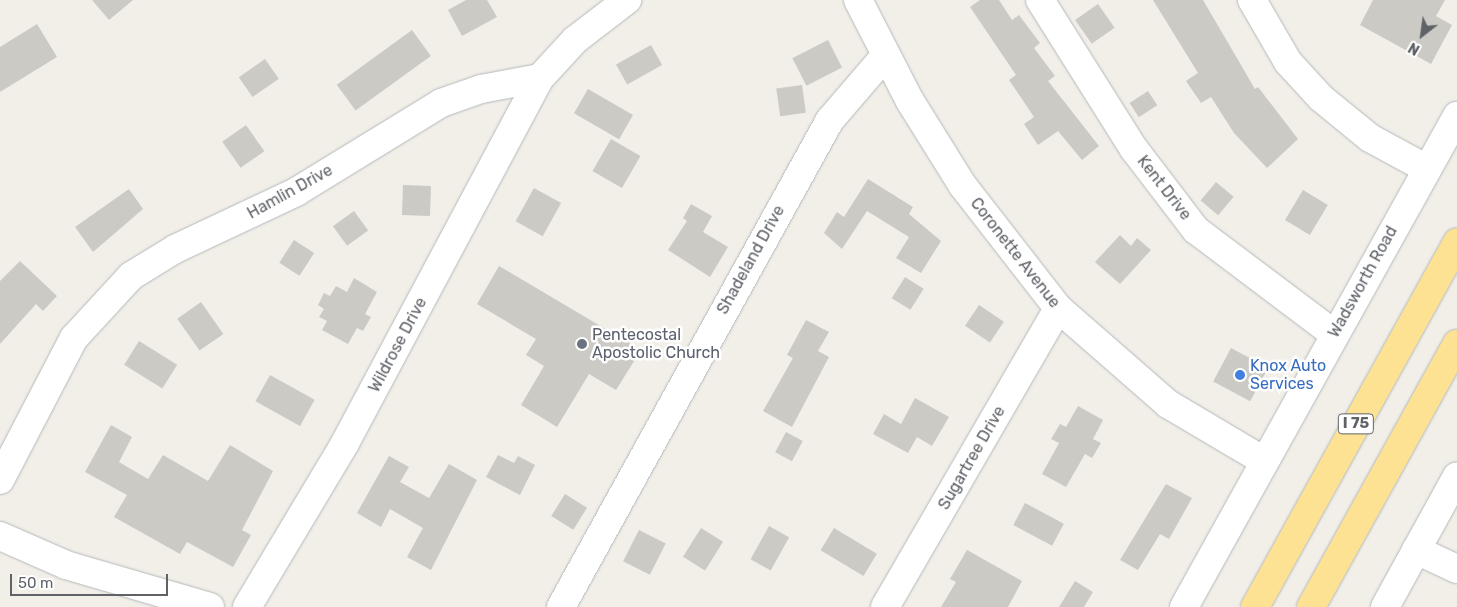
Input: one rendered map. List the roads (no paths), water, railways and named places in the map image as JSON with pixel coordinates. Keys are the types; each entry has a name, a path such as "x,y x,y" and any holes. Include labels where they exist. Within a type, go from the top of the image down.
{"highway":[{"name":"I 75","path":"1255,607 1457,242"},
{"path":"1312,607 1457,344"}],"street":[{"path":"540,78 575,40 627,0"},
{"name":"Coronette Avenue","path":"858,0 885,56 963,186 1058,308 1168,404 1264,462"},
{"name":"Kent Drive","path":"1040,0 1134,149 1196,230 1334,334"},
{"path":"1252,0 1288,62 1321,98 1370,138 1427,169"},
{"name":"Shadeland Drive","path":"561,607 830,120 885,56"},
{"name":"Hamlin Drive","path":"0,480 74,338 131,276 175,249 296,192 441,103 481,89 540,78"},
{"name":"Wildrose Drive","path":"247,607 345,443 540,78"},
{"name":"Wadsworth Road","path":"1184,607 1334,334 1457,116"},
{"name":"Sugartree Drive","path":"886,607 1058,308"},
{"path":"1384,607 1457,476"},
{"path":"0,536 66,565 210,607"},
{"path":"1416,550 1457,569"}],"place":[{"name":"Pentecostal Apostolic Church","path":"582,344"},
{"name":"Knox Auto Services","path":"1240,375"}]}
